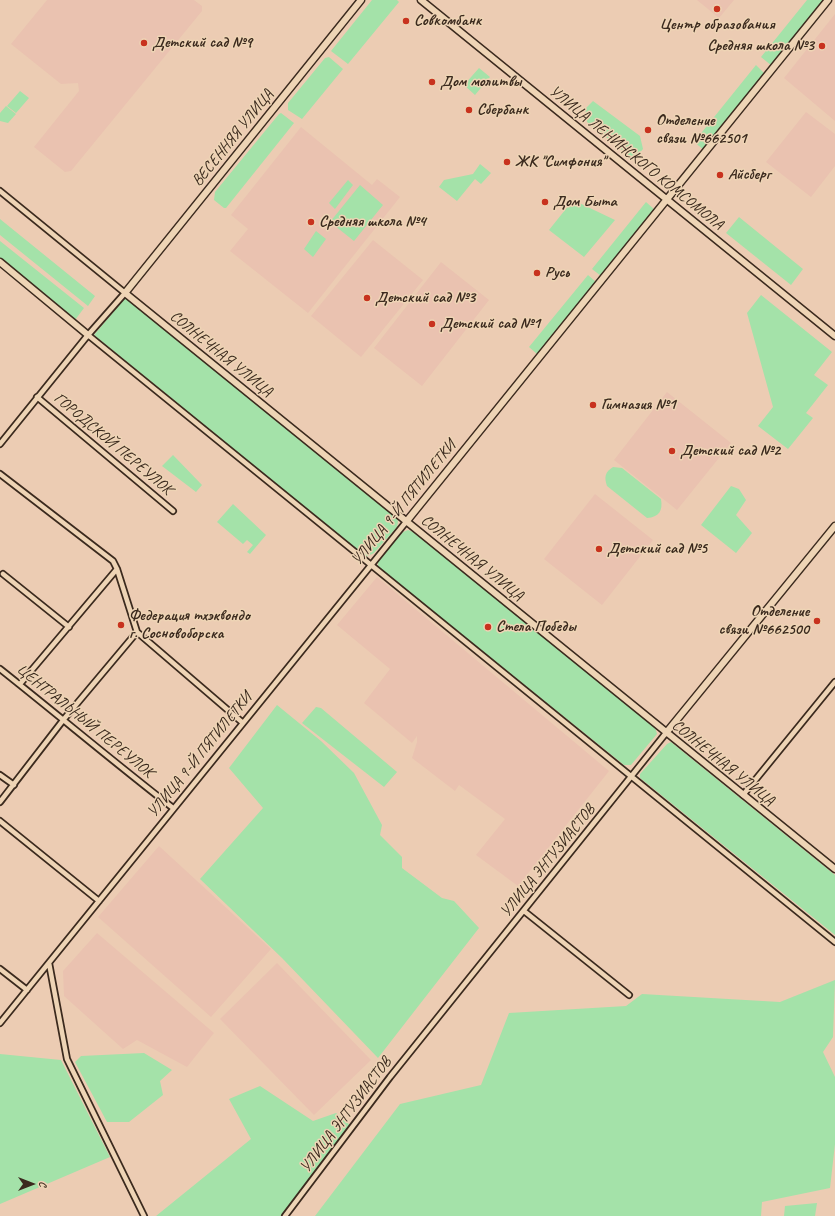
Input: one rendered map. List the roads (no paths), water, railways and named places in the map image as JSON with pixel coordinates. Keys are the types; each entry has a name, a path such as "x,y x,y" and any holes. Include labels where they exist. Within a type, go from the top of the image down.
{"street":[{"name":"ВЕСЕННЯЯ УЛИЦА","path":"125,293 361,0"},
{"name":"УЛИЦА ЛЕНИНСКОГО КОМСОМОЛА","path":"421,0 835,336"},
{"name":"УЛИЦА 9-Й ПЯТИЛЕТКИ","path":"0,1023 828,0"},
{"name":"СОЛНЕЧНАЯ УЛИЦА","path":"0,192 835,869"},
{"path":"0,262 835,942"},
{"path":"0,444 88,334 125,293"},
{"name":"ГОРОДСКОЙ ПЕРЕУЛОК","path":"37,397 173,510"},
{"path":"0,474 113,561 117,568 137,632 243,723"},
{"name":"УЛИЦА ЭНТУЗИАСТОВ","path":"285,1216 390,1077 666,733 835,526"},
{"path":"20,684 117,568"},
{"path":"3,574 69,627"},
{"path":"0,802 14,786 64,719 137,632"},
{"name":"ЦЕНТРАЛЬНЫЙ ПЕРЕУЛОК","path":"0,669 64,719 121,768 174,808"},
{"path":"743,795 835,682"},
{"path":"0,775 14,786"},
{"path":"0,821 99,901"},
{"path":"524,911 629,995"},
{"path":"49,963 67,1059 144,1216"},
{"path":"0,969 27,990"}],"place":[{"name":"Центр образования","path":"717,9"},
{"name":"Совкомбанк","path":"406,21"},
{"name":"Детский сад №9","path":"144,43"},
{"name":"Средняя школа №3","path":"822,46"},
{"name":"Дом молитвы","path":"432,82"},
{"name":"Сбербанк","path":"469,110"},
{"name":"Отделение связи №662501","path":"648,130"},
{"name":"ЖК \"Симфония\"","path":"507,162"},
{"name":"Айсберг","path":"720,175"},
{"name":"Дом Быта","path":"545,202"},
{"name":"Средняя школа №4","path":"311,222"},
{"name":"Русь","path":"537,273"},
{"name":"Детский сад №3","path":"367,298"},
{"name":"Детский сад №1","path":"432,324"},
{"name":"Гимназия №1","path":"593,405"},
{"name":"Детский сад №2","path":"672,451"},
{"name":"Детский сад №5","path":"599,549"},
{"name":"Отделение связи №662500","path":"817,621"},
{"name":"Федерация тхэквондо г. Сосновоборска","path":"121,625"},
{"name":"Стела Победы","path":"488,627"}]}
